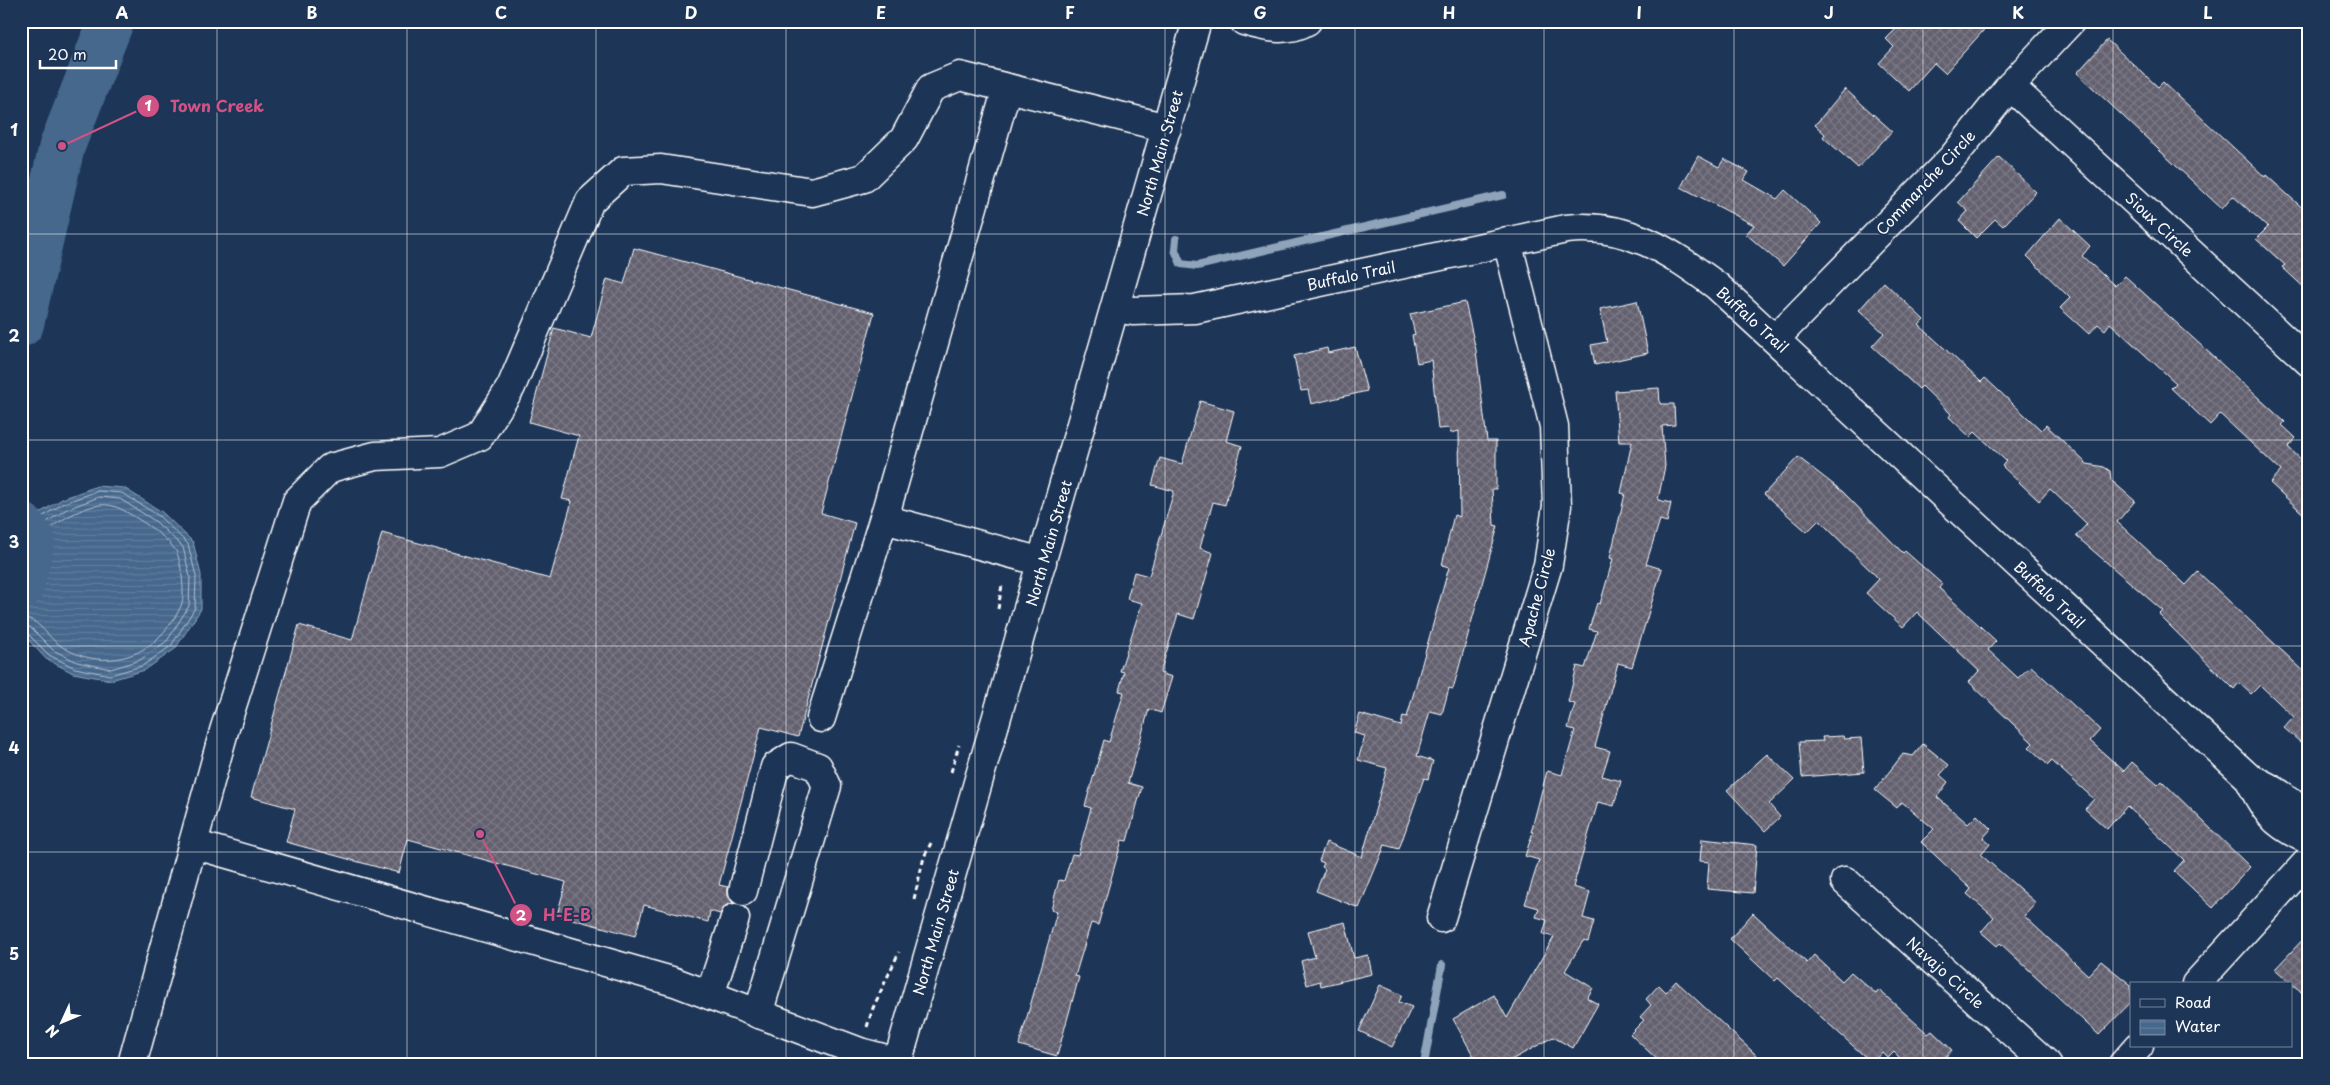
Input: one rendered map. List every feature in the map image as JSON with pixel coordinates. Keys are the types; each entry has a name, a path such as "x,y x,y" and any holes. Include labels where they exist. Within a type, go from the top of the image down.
{"street":[{"name":"North Main Street","path":"898,1063 1197,21"},
{"path":"1244,21 1275,28 1298,26 1307,21"},
{"name":"Commanche Circle","path":"1775,339 1953,157 2010,86 2071,21"},
{"path":"132,1064 224,730 297,501 330,468 375,456 440,453 480,436 511,387 590,201 623,172 632,171 661,169 812,192 864,178 904,139 931,88 960,76 1167,128"},
{"name":"Sioux Circle","path":"2010,86 2309,362"},
{"path":"821,718 884,519 1007,88"},
{"name":"Buffalo Trail","path":"1115,308 1133,311 1195,309 1508,241 1587,226 1609,228 1649,242 1691,267 1717,286 2248,777 2281,793 2301,811 2309,825"},
{"name":"Apache Circle","path":"1441,918 1548,565 1557,506 1554,426 1508,241"},
{"path":"884,519 1042,562"},
{"path":"743,891 775,767 791,758 818,767 827,786 758,1014"},
{"name":"Buffalo Trail","path":"2248,777 2266,811 2285,830 2309,840"},
{"path":"193,844 675,982 860,1052 898,1063"},
{"path":"2198,982 2309,860"},
{"name":"Navajo Circle","path":"1845,881 2048,1064"},
{"path":"710,995 735,918"},
{"path":"2123,1064 2137,1048"}],"path":[{"path":"997,616 1002,585"},
{"path":"950,776 960,742"},
{"path":"914,900 924,857 932,841"},
{"path":"860,1052 873,1008 900,950"}],"water":[{"path":"97,486 124,488 162,512 193,542 201,575 201,609 175,649 145,670 111,680 73,673 46,659 21,632 21,537 33,517 62,499"}],"building":[{"path":"1904,21 1992,21 1945,73 1934,63 1909,91 1879,63 1894,47 1886,39"},
{"path":"2107,40 2158,87 2163,82 2265,177 2266,175 2309,214 2309,292 2282,267 2285,265 2256,239 2268,227 2233,196 2222,209 2077,73"},
{"path":"1845,89 1892,131 1858,168 1823,137 1825,134 1815,125"},
{"path":"1698,156 1719,167 1724,159 1749,172 1744,180 1777,199 1785,190 1821,223 1783,266 1746,234 1754,225 1681,187"},
{"path":"1999,157 2036,192 2003,226 1995,219 1976,238 1959,221 1968,211 1958,202"},
{"path":"2060,218 2090,246 2082,256 2115,286 2125,276 2285,422 2282,425 2296,438 2288,447 2309,467 2309,519 2270,483 2281,471 2220,414 2210,425 2171,388 2176,383 2110,323 2105,330 2098,324 2089,334 2060,308 2070,298 2027,256"},
{"path":"634,248 874,313 821,513 855,523 798,737 761,727 719,885 728,887 728,896 733,903 725,906 720,914 710,911 708,922 644,905 635,936 557,915 566,882 408,839 399,873 286,842 295,809 251,797 299,625 352,640 382,533 550,579 572,501 562,499 579,436 529,422 554,328 591,338 607,279 624,284"},
{"path":"1884,282 1924,320 1919,325 1981,382 1985,378 2041,430 2046,425 2087,464 2104,467 2110,471 2111,480 2135,501 2117,522 2186,585 2198,572 2309,676 2309,732 2300,742 2284,728 2294,717 2260,685 2251,694 2239,683 2234,689 2159,615 2163,611 2076,536 2087,524 2050,489 2039,501 2002,466 2006,461 1975,432 1970,437 1949,417 1951,414 1922,386 1919,389 1872,346 1884,333 1859,310"},
{"path":"1637,301 1648,353 1595,365 1591,345 1607,342 1600,309"},
{"path":"1465,302 1476,350 1487,441 1496,441 1496,489 1492,489 1494,525 1498,526 1453,689 1449,688 1442,714 1430,711 1417,756 1433,761 1428,779 1424,778 1399,849 1385,845 1359,908 1316,891 1325,869 1322,867 1324,863 1319,861 1326,842 1362,857 1387,768 1358,760 1365,736 1354,733 1360,714 1401,726 1403,716 1407,717 1449,567 1442,565 1454,515 1460,517 1459,431 1450,433 1449,428 1438,429 1431,360 1417,363 1412,335 1415,334 1410,314"},
{"path":"1355,347 1367,391 1311,404 1308,390 1301,391 1294,356 1327,348 1328,353"},
{"path":"1659,388 1660,404 1674,404 1675,425 1662,426 1665,466 1658,500 1671,503 1667,522 1660,520 1646,564 1662,569 1632,667 1618,663 1595,747 1610,751 1602,776 1621,781 1614,806 1598,802 1573,887 1590,892 1583,918 1594,921 1588,942 1583,941 1565,971 1593,988 1587,998 1598,1004 1573,1048 1553,1037 1504,1064 1478,1064 1453,1019 1494,995 1507,1018 1554,937 1543,934 1547,920 1536,917 1539,908 1525,904 1539,860 1525,856 1533,832 1531,832 1547,771 1562,775 1575,730 1568,728 1575,704 1568,702 1577,666 1585,668 1597,631 1589,629 1597,603 1600,604 1613,559 1610,558 1625,494 1621,493 1632,442 1619,442 1615,391"},
{"path":"1200,401 1234,411 1226,441 1242,446 1225,505 1213,502 1200,548 1213,553 1194,619 1178,614 1160,673 1172,677 1161,713 1149,709 1128,783 1142,787 1127,841 1122,840 1098,925 1091,923 1075,976 1079,977 1057,1056 1019,1045 1057,912 1051,910 1059,880 1064,881 1072,854 1078,855 1091,808 1085,806 1104,740 1109,742 1124,692 1119,691 1124,672 1120,671 1142,603 1127,599 1134,572 1149,576 1174,491 1152,485 1160,458 1182,464"},
{"path":"1798,457 1843,492 1903,553 1905,551 1942,584 1939,588 1996,641 1988,650 2018,678 2031,666 2100,730 2090,741 2124,771 2132,762 2158,785 2162,781 2250,867 2213,908 2174,871 2184,860 2127,806 2107,829 2085,809 2094,799 2052,761 2048,765 2029,747 2033,743 1969,682 1979,671 1917,612 1903,627 1866,593 1879,579 1819,520 1807,532 1764,494"},
{"path":"1843,736 1844,739 1861,738 1864,772 1802,777 1799,742 1823,741 1822,737"},
{"path":"1923,744 1949,765 1940,775 1948,782 1937,797 1968,824 1977,815 1991,829 1983,838 1990,844 1981,855 2036,903 2024,916 2088,975 2101,961 2130,984 2130,1003 2099,1035 2000,943 1997,946 1981,932 1994,917 1967,894 1971,889 1921,842 1934,829 1902,802 1897,808 1875,790 1903,754 1913,756"},
{"path":"1767,754 1794,780 1769,804 1780,817 1765,831 1727,790"},
{"path":"1702,839 1757,845 1753,893 1707,889 1709,862 1700,861"},
{"path":"1753,913 1807,963 1814,955 1842,981 1851,972 1876,994 1879,990 1928,1034 1932,1031 1952,1050 1939,1064 1906,1064 1894,1052 1888,1058 1882,1052 1872,1063 1778,978 1775,981 1730,939"},
{"path":"1345,922 1354,958 1368,955 1372,974 1321,986 1320,981 1307,985 1301,961 1315,957 1308,931"},
{"path":"2309,933 2309,999 2275,969"},
{"path":"1676,981 1766,1064 1662,1064 1630,1034 1644,1020 1640,1017 1651,1005 1646,999 1659,985 1666,992"},
{"path":"1380,985 1402,995 1399,1002 1412,1007 1392,1047 1359,1031"}],"waterway":[{"path":"21,324 62,146 111,21"},
{"path":"1176,239 1175,250 1181,264 1197,266 1503,195"},
{"path":"21,525 32,539 21,586"},
{"path":"1424,1064 1442,965"}],"place":[{"name":"Town Creek","path":"62,146"},
{"name":"H-E-B","path":"480,834"}]}
